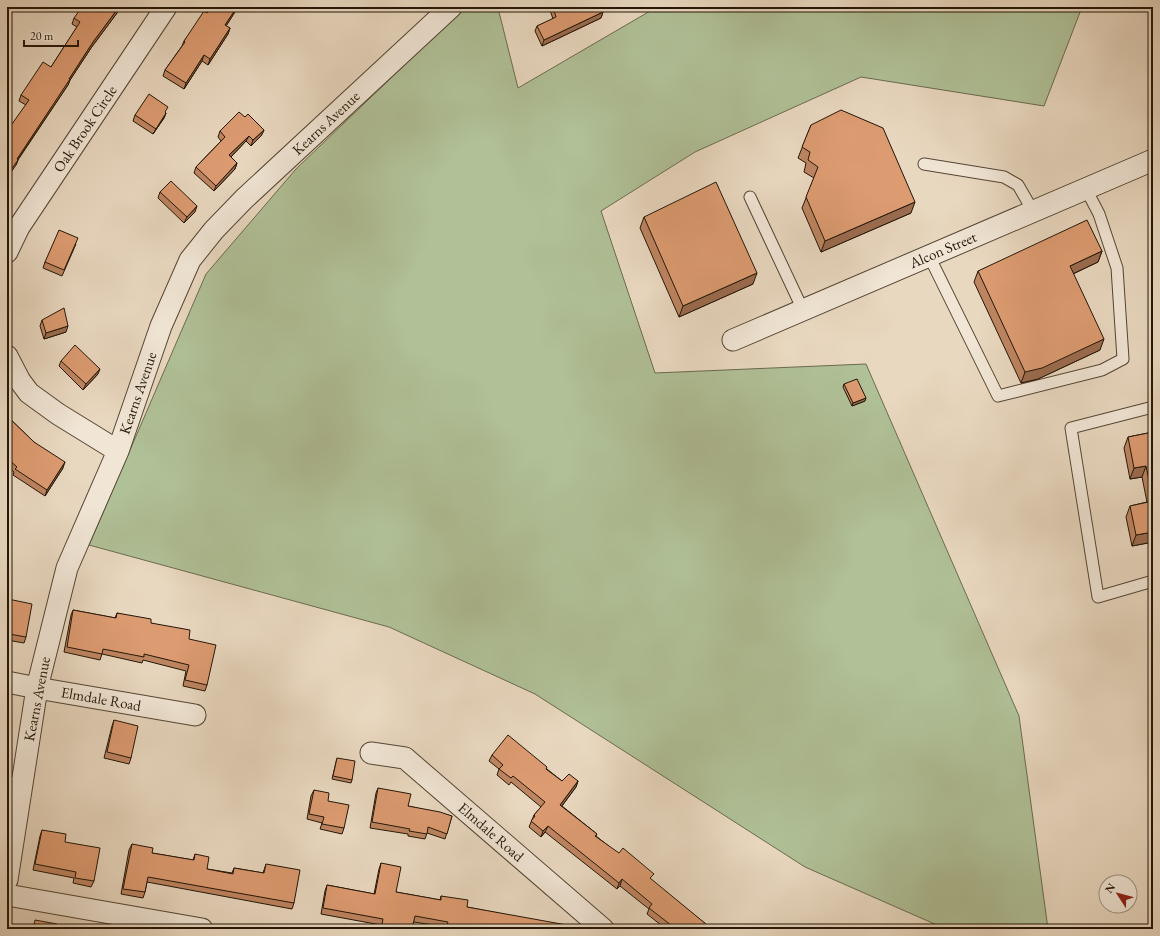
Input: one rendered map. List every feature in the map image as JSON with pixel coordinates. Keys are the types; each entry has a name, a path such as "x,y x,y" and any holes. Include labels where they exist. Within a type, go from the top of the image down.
{"street":[{"name":"Oak Brook Circle","path":"7,252 19,227 166,7"},
{"name":"Kearns Avenue","path":"7,880 14,783 36,688 67,568 118,451 161,326 190,260 214,230 244,199 452,7"},
{"name":"Alcon Street","path":"733,340 1153,160"},
{"path":"7,356 20,381 29,393 58,414 118,451"},
{"name":"Elmdale Road","path":"7,682 195,715"},
{"name":"Elmdale Road","path":"371,753 406,758 603,929"},
{"path":"7,895 202,929"}],"lane":[{"path":"924,164 1004,177 1018,185 1033,211"},
{"path":"929,256 998,396 1102,370 1123,359 1117,268 1099,214 1086,189"},
{"path":"750,198 803,310"},
{"path":"1153,407 1071,428 1098,598 1153,581"}],"green space":[{"path":"657,7 1082,7 1044,106 861,77 695,152 601,211 655,373 866,364 1019,716 1048,929 946,929 805,867 535,694 389,627 89,545 206,274 296,169 464,8 498,8 518,88"}],"building":[{"path":"82,7 119,7 93,42 7,175 7,131 29,100 21,95 43,62 51,67 80,22 74,18"},
{"path":"211,7 237,7 225,25 230,28 210,59 204,55 186,83 165,70 185,42 184,41 204,11 207,13"},
{"path":"553,7 600,7 603,12 544,40 537,26 556,17"},
{"path":"149,94 168,107 156,129 135,115"},
{"path":"841,110 883,128 915,202 825,241 806,197 818,167 808,160 810,152 802,147 811,125"},
{"path":"239,112 245,117 248,114 264,130 253,140 249,136 229,155 237,163 216,186 196,167 225,137 220,131"},
{"path":"171,181 197,206 187,217 160,192"},
{"path":"716,182 757,273 683,306 644,217"},
{"path":"1087,220 1102,251 1070,266 1104,339 1042,368 1025,372 978,271"},
{"path":"59,230 78,238 64,270 45,262"},
{"path":"64,308 68,326 46,333 42,320"},
{"path":"75,345 100,369 86,384 61,361"},
{"path":"857,379 866,398 853,403 844,384"},
{"path":"7,416 34,442 65,462 47,490 15,469 17,467 7,458"},
{"path":"1153,432 1153,499 1146,466 1134,468 1128,437"},
{"path":"1153,501 1153,532 1136,535 1130,506"},
{"path":"8,599 32,604 26,637 9,634 10,631 7,630"},
{"path":"73,610 116,618 117,613 151,619 151,623 190,630 189,639 216,645 207,685 185,680 189,665 144,654 144,657 103,649 102,654 67,647"},
{"path":"7,717 11,718 7,743"},
{"path":"114,720 138,726 131,758 107,752"},
{"path":"508,735 547,767 546,769 562,781 569,774 578,781 560,805 597,834 595,836 619,853 623,848 654,874 650,878 712,929 676,929 649,908 652,904 622,879 619,883 548,826 543,831 531,821 545,802 513,776 511,778 499,769 503,765 492,755"},
{"path":"337,758 355,761 352,780 333,776"},
{"path":"378,788 411,794 408,806 440,812 452,816 447,834 428,827 427,834 409,831 410,829 372,822"},
{"path":"314,790 329,793 328,801 349,805 344,828 322,824 324,817 309,814"},
{"path":"42,830 66,834 65,842 100,848 94,881 75,878 76,872 35,864"},
{"path":"132,844 153,848 152,853 194,860 195,854 209,857 207,869 233,874 234,868 264,873 266,864 300,870 294,903 148,877 145,892 123,889"},
{"path":"381,863 401,867 396,892 441,900 441,896 468,900 467,907 578,927 578,929 469,929 447,925 448,922 415,916 412,929 381,929 383,919 323,908 327,885 375,894"},
{"path":"35,920 57,924 56,927 67,929 33,929"}]}
